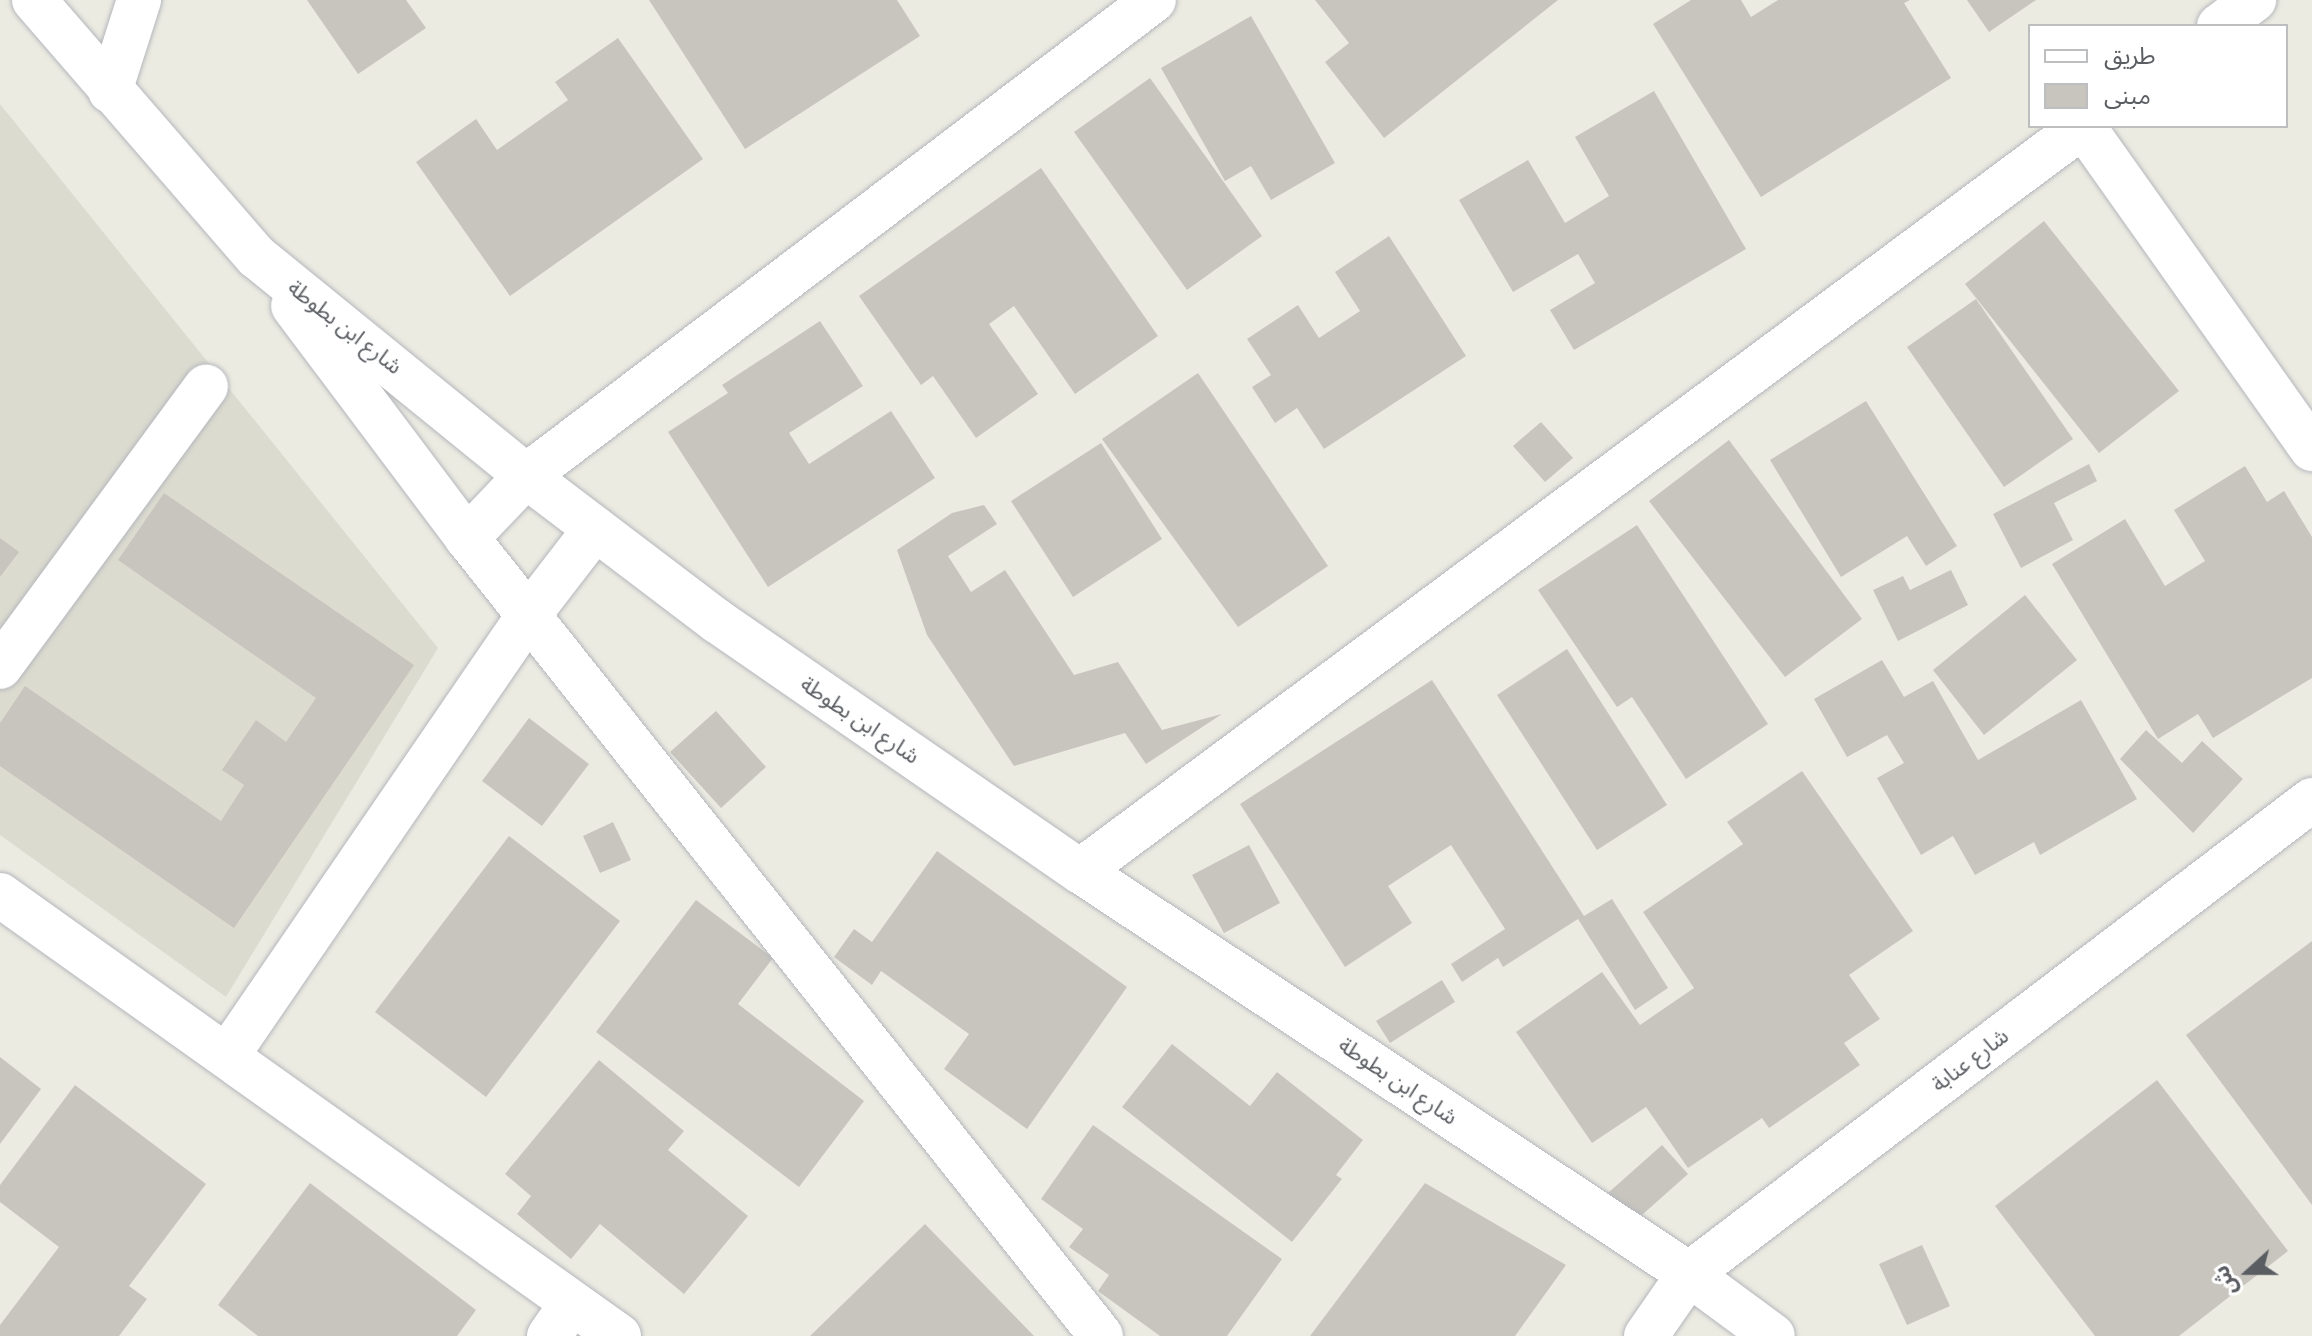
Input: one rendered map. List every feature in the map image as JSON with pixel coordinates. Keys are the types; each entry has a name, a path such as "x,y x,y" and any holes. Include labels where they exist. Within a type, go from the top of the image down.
{"street":[{"path":"110,91 139,0"},
{"path":"467,538 526,476 1154,0"},
{"path":"2222,24 2254,0"},
{"name":"شارع ابن بطوطة","path":"43,3 110,91 257,257 526,476 717,621 1080,871 1689,1274 1773,1336"},
{"path":"1080,871 2080,128"},
{"path":"2084,128 2312,449"},
{"path":"257,257 528,616 1101,1336"},
{"path":"0,667 206,387"},
{"path":"227,1056 528,616 595,529"},
{"name":"شارع عنابة","path":"1646,1336 1689,1274 2312,800"},
{"path":"0,895 227,1056 561,1319 619,1336"}],"shaded area":[{"path":"0,104 438,648 226,997 0,835"}],"building":[{"path":"307,0 406,0 426,28 358,74"},
{"path":"649,0 897,0 920,36 745,149"},
{"path":"1315,0 1558,0 1384,138 1325,62 1349,43"},
{"path":"1691,0 1741,0 1751,17 1778,0 1910,0 1904,3 1951,78 1761,197 1653,24"},
{"path":"1967,0 2036,0 1989,32"},
{"path":"1251,16 1335,163 1271,200 1251,166 1225,181 1161,68"},
{"path":"618,38 703,159 510,296 416,162 476,119 497,150 568,100 555,82"},
{"path":"1150,78 1262,236 1187,290 1074,132"},
{"path":"1654,91 1746,249 1574,350 1550,310 1595,283 1578,254 1513,292 1459,200 1528,160 1565,223 1609,196 1575,137"},
{"path":"1041,168 1158,336 1075,394 1014,306 989,324 1038,394 976,438 933,376 921,385 859,296"},
{"path":"2044,221 2179,391 2099,453 1965,284"},
{"path":"1389,236 1466,356 1324,449 1297,408 1275,423 1252,387 1271,375 1247,339 1298,305 1319,338 1360,311 1335,272"},
{"path":"1976,299 2073,439 2004,487 1907,347"},
{"path":"820,321 863,386 789,433 809,464 891,411 935,478 768,587 668,432 728,393 722,385"},
{"path":"1198,373 1328,566 1238,627 1102,439"},
{"path":"1866,401 1957,546 1926,566 1907,536 1841,577 1770,460"},
{"path":"1541,422 1573,458 1545,482 1513,446"},
{"path":"1729,440 1862,619 1785,677 1649,501"},
{"path":"1101,443 1162,539 1073,597 1011,501"},
{"path":"2089,464 2097,481 2054,503 2073,540 2021,568 1993,514"},
{"path":"2245,466 2267,502 2284,491 2312,537 2312,678 2213,738 2198,714 2158,739 2052,564 2125,519 2165,586 2205,561 2174,510"},
{"path":"164,493 414,665 234,928 0,766 0,723 25,686 221,821 244,785 222,770 256,720 286,742 316,698 118,560"},
{"path":"984,505 997,524 948,556 971,592 1005,570 1074,675 1118,662 1162,730 1222,714 1146,764 1125,733 1014,766 927,635 897,550 952,513"},
{"path":"1637,525 1768,724 1686,779 1632,697 1617,707 1538,590"},
{"path":"0,538 19,552 0,577"},
{"path":"1951,570 1968,605 1898,641 1873,590 1903,576 1910,590"},
{"path":"2025,595 2077,660 1984,735 1933,670"},
{"path":"1567,649 1667,805 1597,850 1497,695"},
{"path":"1882,660 1904,697 1933,681 1978,760 2081,700 2137,799 2040,855 2034,842 1975,875 1953,836 1921,855 1877,778 1904,763 1887,735 1847,757 1814,699"},
{"path":"1432,680 1584,916 1612,899 1668,988 1635,1010 1578,919 1503,967 1498,958 1462,982 1451,964 1505,929 1451,845 1388,886 1412,923 1345,967 1240,804"},
{"path":"716,711 766,767 721,808 670,752"},
{"path":"529,718 589,764 542,826 482,781"},
{"path":"2146,730 2182,763 2202,741 2243,779 2193,833 2120,759"},
{"path":"1802,771 1913,931 1849,975 1880,1019 1844,1043 1860,1065 1769,1128 1762,1118 1688,1168 1646,1107 1592,1143 1516,1032 1602,972 1640,1025 1694,988 1643,912 1743,844 1727,822"},
{"path":"613,822 631,860 600,873 583,836"},
{"path":"509,836 620,921 486,1097 375,1012"},
{"path":"1249,845 1280,903 1224,933 1192,875"},
{"path":"937,851 1127,987 1027,1129 944,1069 969,1034 881,971 872,985 834,957 854,929 872,942"},
{"path":"696,900 773,958 738,1004 864,1101 799,1187 596,1032"},
{"path":"2312,941 2312,1205 2186,1035"},
{"path":"1442,980 1455,1002 1390,1043 1376,1021"},
{"path":"1172,1044 1250,1106 1277,1072 1363,1140 1336,1175 1342,1179 1292,1242 1122,1107"},
{"path":"0,1057 41,1089 0,1144"},
{"path":"599,1060 684,1131 668,1150 748,1216 684,1294 600,1224 571,1259 517,1214 531,1196 505,1174"},
{"path":"2157,1080 2288,1251 2179,1336 2095,1336 1995,1206"},
{"path":"75,1085 206,1184 129,1286 147,1299 119,1336 0,1336 0,1325 59,1247 0,1202 0,1185"},
{"path":"1093,1125 1282,1259 1227,1336 1160,1336 1098,1291 1109,1275 1069,1247 1083,1229 1041,1199"},
{"path":"1662,1145 1688,1174 1634,1222 1608,1193"},
{"path":"310,1183 476,1310 457,1336 258,1336 218,1305"},
{"path":"1425,1183 1566,1265 1515,1336 1310,1336"},
{"path":"925,1224 1034,1336 810,1336"},
{"path":"1922,1245 1950,1306 1907,1325 1879,1264"}]}
